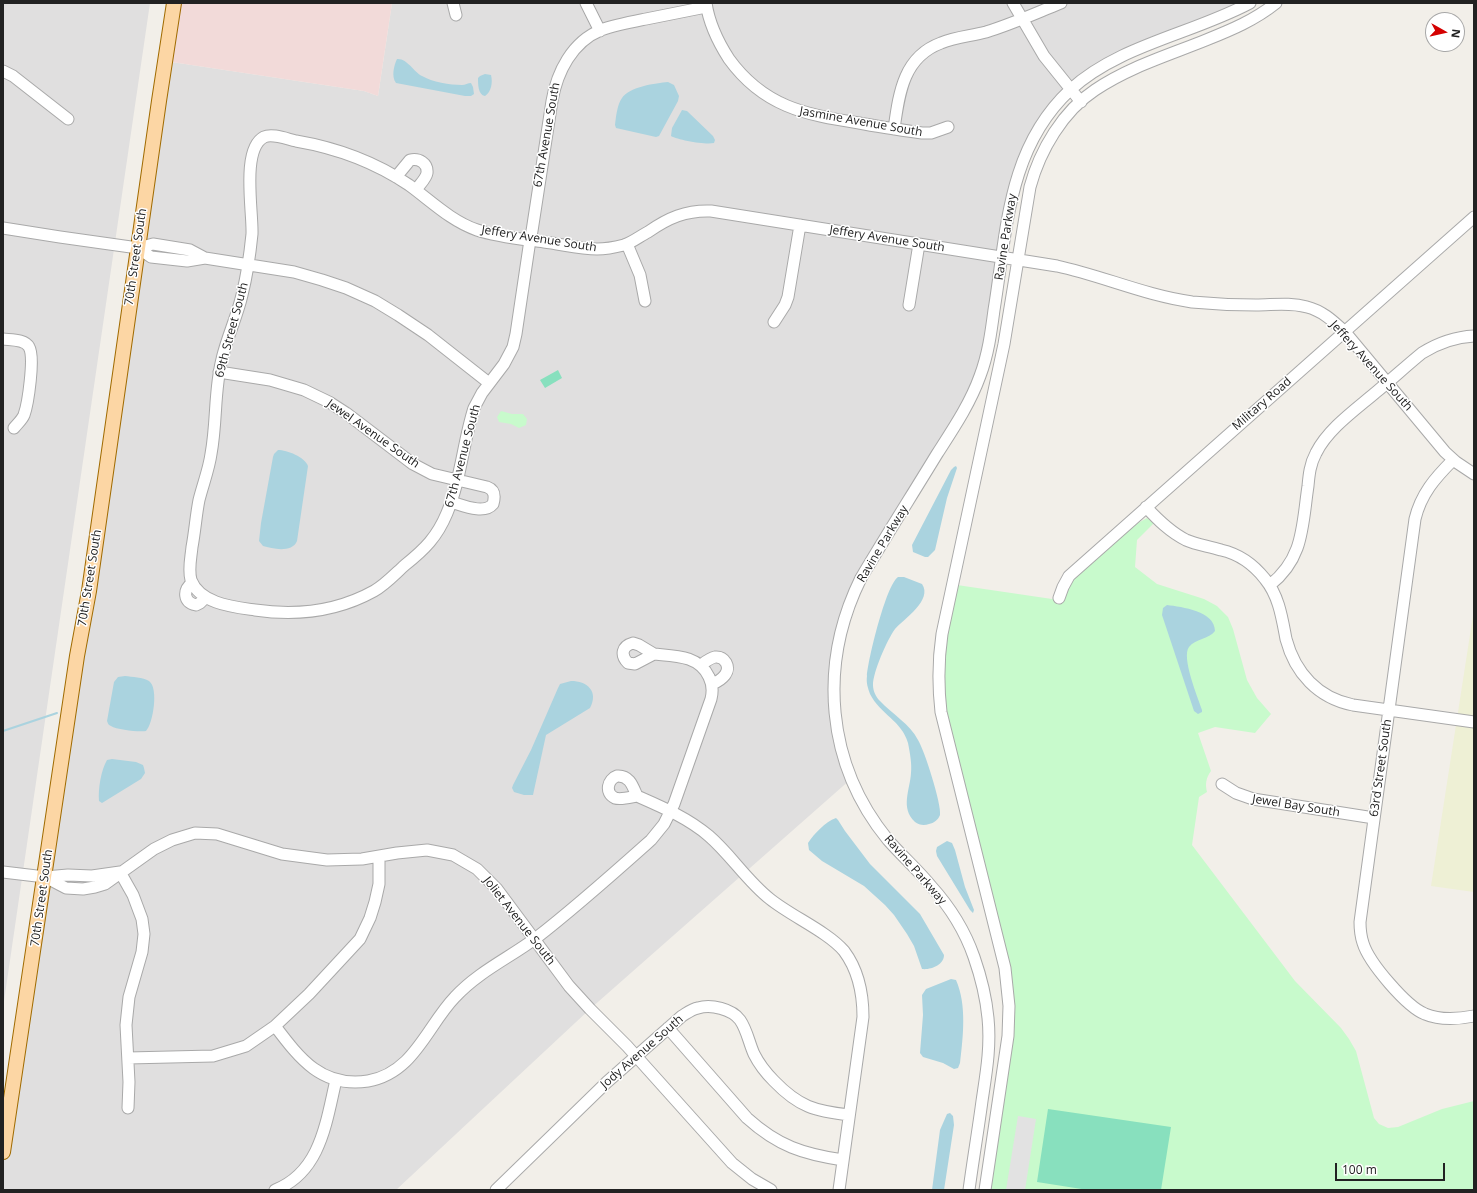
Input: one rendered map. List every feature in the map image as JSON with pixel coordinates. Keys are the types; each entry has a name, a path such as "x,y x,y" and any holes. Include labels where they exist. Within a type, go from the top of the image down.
{"main road":[{"name":"70th Street South","path":"3,1152 77,656 89,590 174,3"}],"street":[{"path":"453,3 456,15"},
{"path":"586,3 600,31"},
{"path":"1013,3 1044,56 1081,102"},
{"path":"894,129 898,100 903,81 910,67 920,55 941,43 985,32 1061,3"},
{"name":"Ravine Parkway","path":"969,1190 989,1051 988,1018 982,982 968,942 954,917 931,886 880,830 858,794 846,763 839,737 834,706 834,679 840,636 846,614 855,592 872,560 968,404 976,386 988,350 1012,195 1024,156 1040,125 1056,105 1071,90 1092,73 1116,59 1250,3"},
{"name":"Ravine Parkway","path":"984,1190 1006,1050 1009,1022 1008,995 1005,968 941,712 939,661 942,634 1004,344 1030,187 1038,162 1057,129 1067,116 1094,90 1124,73 1237,27 1276,3"},
{"name":"67th Avenue South","path":"190,569 192,583 198,591 205,598 218,602 246,609 275,613 328,609 352,601 376,590 426,548 440,528 451,502 472,413 479,398 507,358 515,340 552,100 557,78 564,63 581,43 600,31 622,24 706,5"},
{"name":"Jasmine Avenue South","path":"706,5 717,38 734,65 754,86 772,99 793,109 812,115 894,129 929,134 948,127"},
{"path":"3,71 13,76 68,119"},
{"name":"Jeffery Avenue South","path":"259,140 268,135 314,144 343,152 374,164 416,190 449,216 470,227 492,234 595,249 610,248 628,244 671,218 684,213 698,211 717,212 1076,270 1134,289 1187,301 1230,305 1289,304 1302,306 1319,311 1345,332 1453,460 1474,474"},
{"name":"69th Street South","path":"190,569 200,498 211,455 219,372 227,341 242,297 252,234 250,194 251,162 253,147 259,140"},
{"path":"396,177 410,160 415,159 422,162 426,166 426,174 416,190"},
{"name":"Military Road","path":"1059,598 1069,576 1474,217"},
{"path":"774,322 787,301 800,225"},
{"path":"3,228 60,238 138,248 153,244 190,250 205,258 294,272 322,280 346,288 375,301 428,335 489,383"},
{"path":"628,244 640,275 645,301"},
{"path":"909,305 919,244"},
{"path":"1270,585 1284,573 1294,558 1301,533 1311,465 1316,453 1339,423 1422,353 1452,339 1474,336"},
{"path":"3,339 21,341 29,346 31,353 32,371 24,416 14,428"},
{"name":"Jewel Avenue South","path":"219,372 270,380 304,390 330,402 387,443 413,464 432,474 490,488 494,494 493,502 490,507 484,509 451,502"},
{"name":"63rd Street South","path":"1453,460 1426,490 1418,508 1412,534 1360,922 1363,944 1369,956 1388,981 1413,1008 1425,1014 1439,1017 1455,1018 1474,1016"},
{"path":"1146,507 1162,524 1180,537 1232,553 1242,558 1260,574 1270,585 1280,608 1292,656 1300,672 1318,690 1338,701 1353,706 1474,722"},
{"path":"276,1026 296,1054 317,1071 336,1080 355,1082 368,1081 381,1077 400,1067 414,1054 450,1003 466,986 484,971 534,939 651,840 659,831 671,812 713,691 708,674 701,665 690,659 654,654"},
{"path":"701,665 711,658 716,657 721,658 726,662 728,669 725,675 712,684"},
{"name":"Jewel Bay South","path":"1222,784 1236,793 1252,799 1374,818"},
{"path":"637,796 693,824 709,836 769,899 832,941 844,951 851,962 862,993 863,1017 839,1190"},
{"name":"Joliet Avenue South","path":"3,872 45,877 68,875 92,876 120,872 154,849 177,838 195,833 217,834 282,854 320,859 362,859 427,850 453,855 477,868 497,889 570,986 732,1163 752,1179 771,1190"},
{"path":"128,1058 213,1056 246,1046 276,1026 309,994 360,939 370,918 375,902 379,884 380,856"},
{"path":"120,872 133,895 142,919 144,934 142,952 129,997 126,1025 129,1082 128,1108"},
{"name":"Jody Avenue South","path":"496,1190 607,1082 682,1016 699,1007 713,1007 733,1013 744,1027 761,1066 783,1090 801,1103 809,1108 825,1112 849,1115"},
{"path":"668,1028 756,1126 774,1139 797,1150 843,1160"},
{"path":"275,1190 288,1184 296,1178 308,1165 315,1154 323,1135 336,1080"}],"shaded area":[{"path":"3,3 150,3 3,1008"},
{"path":"174,3 392,3 378,96 364,91 165,61"},
{"path":"392,3 1250,3 1136,50 1071,90 1024,156 980,375 861,578 834,679 851,779 590,1009 396,1190 3,1190 3,1150 165,61 364,91 378,96"},
{"path":"1018,1116 1036,1119 1025,1190 1006,1190"}],"green space":[{"path":"558,370 562,378 545,388 540,380"},
{"path":"501,411 512,414 523,414 527,419 526,425 519,428 511,424 499,422 497,417"},
{"path":"1147,518 1154,523 1137,540 1135,567 1157,584 1204,599 1217,606 1228,617 1233,629 1247,680 1257,698 1271,714 1255,733 1215,727 1198,733 1211,771 1206,781 1207,792 1199,797 1192,845 1295,981 1341,1028 1349,1039 1356,1051 1374,1118 1379,1124 1388,1128 1398,1127 1442,1109 1474,1101 1474,1190 990,1190 1013,1021 944,698 945,647 957,585 1052,599 1116,541 1138,523"},
{"path":"1474,609 1474,892 1431,886"},
{"path":"1048,1109 1171,1127 1161,1190 1088,1190 1037,1182"}],"water":[{"path":"397,59 401,59 419,74 431,80 457,85 471,83 474,94 471,96 465,96 396,83 393,74"},
{"path":"485,74 491,75 492,81 490,90 485,96 481,94 478,86 478,78"},
{"path":"668,82 674,85 679,96 678,101 659,136 656,137 616,128 616,115 620,101 625,94 643,86"},
{"path":"682,110 687,111 713,136 715,140 714,143 692,142 671,136 672,128"},
{"path":"278,450 286,451 300,457 308,466 297,541 295,545 287,549 263,546 259,541 273,457"},
{"path":"956,466 957,468 947,498 935,550 928,557 913,552 912,545 951,470"},
{"path":"898,577 904,577 922,584 924,596 916,609 895,629 892,634 878,664 873,687 875,694 879,699 906,724 915,734 921,745 936,789 940,809 940,815 938,818 931,824 925,825 915,822 910,817 908,811 907,799 911,766 908,743 905,735 896,723 874,701 867,683 868,667 878,624 888,594 893,583"},
{"path":"1167,605 1197,611 1210,619 1214,624 1215,631 1209,636 1192,644 1187,652 1191,678 1202,710 1202,712 1198,714 1194,711 1162,615 1163,608"},
{"path":"125,676 144,679 149,681 152,685 154,691 153,714 149,727 146,731 118,729 109,725 107,721 114,682 118,677"},
{"path":"577,681 590,688 593,697 590,708 546,735 533,795 524,795 514,792 512,788 513,785 531,750 560,684"},
{"path":"112,759 136,762 143,765 145,773 141,779 102,803 99,801 99,796 102,774 107,760"},
{"path":"836,818 870,864 920,914 944,955 942,962 933,968 922,969 914,946 894,915 885,905 864,886 822,861 809,850 808,843 813,836 824,825"},
{"path":"947,841 952,843 955,850 965,887 974,910 973,913 937,856 937,847"},
{"path":"951,979 956,980 962,1000 963,1010 960,1063 958,1068 954,1069 943,1063 923,1057 920,1053 923,1015 922,995 926,989"},
{"path":"950,1113 953,1116 954,1125 944,1190 932,1190 940,1130 947,1114"}],"waterway":[{"path":"3,731 57,713"}]}
